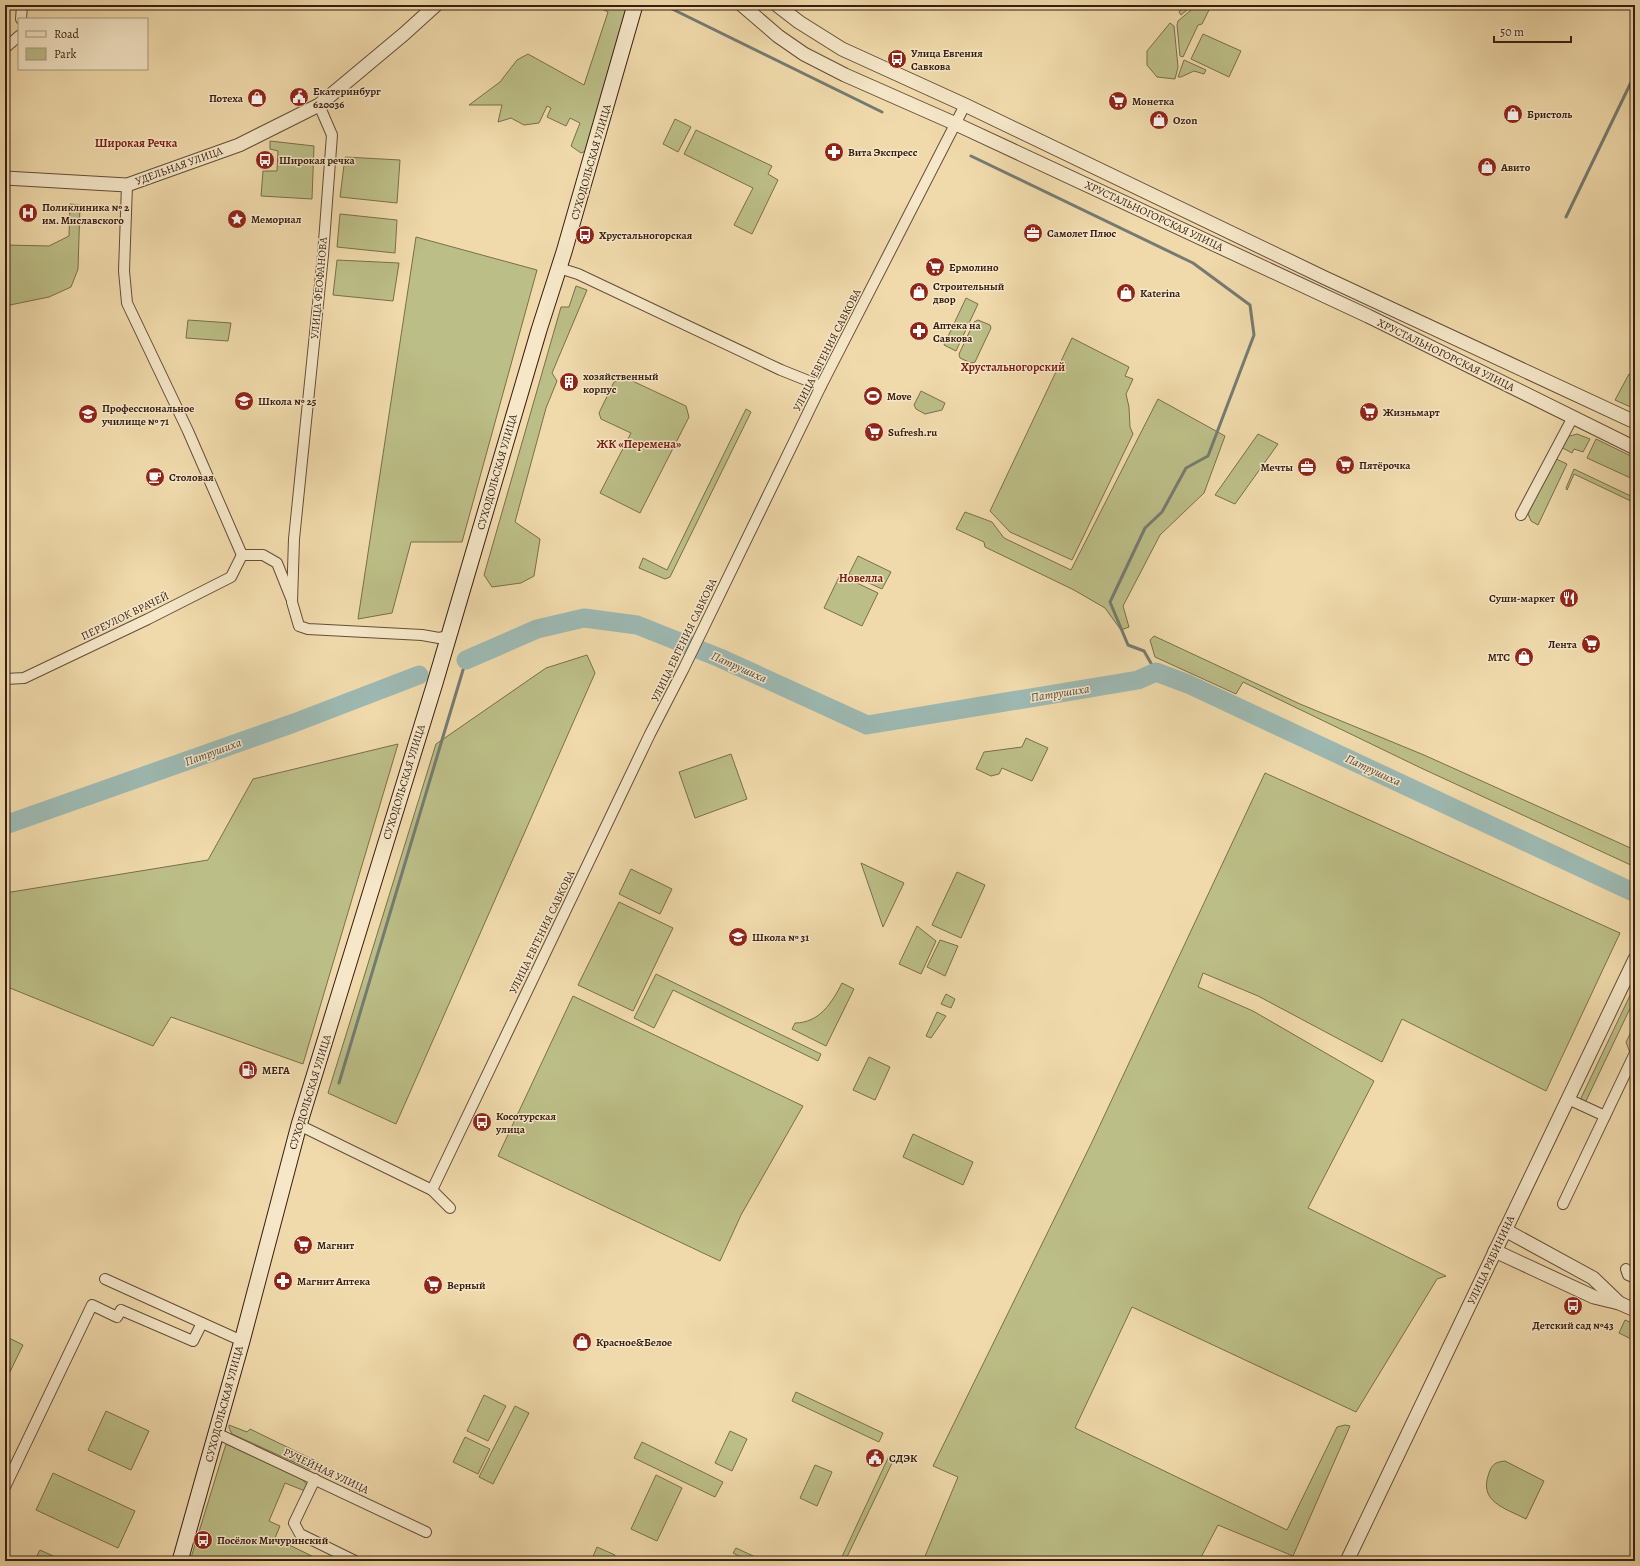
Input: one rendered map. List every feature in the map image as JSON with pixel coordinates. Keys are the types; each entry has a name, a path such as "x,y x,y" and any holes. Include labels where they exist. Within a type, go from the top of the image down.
{"main road":[{"name":"СУХОДОЛЬСКАЯ УЛИЦА","path":"180,1561 242,1341 299,1125 450,635 506,441 606,110 635,7"}],"street":[{"path":"21,18 22,5"},
{"path":"319,105 404,34 436,5"},
{"name":"ХРУСТАЛЬНОГОРСКАЯ УЛИЦА","path":"742,5 778,36 804,54 845,75 956,124 1451,356 1635,448"},
{"name":"ХРУСТАЛЬНОГОРСКАЯ УЛИЦА","path":"777,5 799,22 842,49 965,105 1323,277 1635,422"},
{"path":"5,48 18,37"},
{"name":"УДЕЛЬНАЯ УЛИЦА","path":"5,178 127,185 239,145 319,105"},
{"name":"УЛИЦА ФЕОФАНОВА","path":"319,105 332,135 323,255 294,539 292,602 299,626 308,629 422,635 439,638 450,635"},
{"name":"УЛИЦА ЕВГЕНИЯ САВКОВА","path":"432,1190 650,734 703,630 821,386 965,105"},
{"path":"127,185 124,271 127,303 188,431 242,555 263,555 277,563 292,602"},
{"path":"1228,251 1237,247 1238,243 1235,234"},
{"path":"559,268 578,274 781,370 821,386"},
{"path":"1313,292 1311,287 1312,281 1323,277"},
{"path":"1521,515 1573,417"},
{"name":"ПЕРЕУЛОК ВРАЧЕЙ","path":"5,679 24,678 148,620 231,577 242,555"},
{"name":"УЛИЦА РЯБИНИНА","path":"1347,1561 1635,959"},
{"path":"1563,1204 1635,1053"},
{"path":"1568,1099 1605,1116"},
{"path":"299,1125 432,1190 450,1208"},
{"path":"1505,1230 1593,1278 1619,1303"},
{"path":"1495,1251 1594,1297 1619,1303 1635,1310"},
{"path":"1626,1269 1628,1275 1635,1278"},
{"path":"105,1279 242,1341"},
{"path":"5,1487 92,1305 117,1317 121,1310 193,1341 202,1323"},
{"name":"РУЧЕЙНАЯ УЛИЦА","path":"216,1433 426,1532"},
{"path":"315,1479 294,1523 300,1534 355,1561"}],"green space":[{"path":"594,5 626,5 627,10 586,151 581,153 571,146 580,123 570,118 566,126 547,117 551,108 547,106 539,123 524,125 511,118 498,122 502,105 469,105 500,82 517,60 528,54 584,85 608,12"},
{"path":"1184,5 1193,5 1181,15 1179,12"},
{"path":"1197,5 1213,5 1211,6 1202,24 1198,25 1183,57 1180,56 1177,25 1178,21"},
{"path":"1170,23 1174,26 1178,67 1175,79 1157,77 1147,65 1147,51"},
{"path":"1203,34 1241,51 1229,77 1191,59"},
{"path":"1184,60 1206,70 1204,74 1194,71 1178,77"},
{"path":"675,119 691,127 678,152 663,144"},
{"path":"696,130 772,166 768,174 778,180 752,234 734,225 753,188 684,154"},
{"path":"270,141 314,146 312,199 261,196 263,171 277,171 278,151 270,149"},
{"path":"345,157 400,160 397,203 340,197"},
{"path":"70,204 80,205 78,269 71,287 49,297 5,306 5,245 49,246 69,236"},
{"path":"340,214 397,220 395,253 337,247"},
{"path":"416,237 537,270 462,542 411,542 392,613 358,619"},
{"path":"337,260 399,263 393,301 333,295"},
{"path":"576,286 587,290 552,373 557,381 546,408 515,522 540,539 534,576 521,583 492,587 484,575 561,307 569,307"},
{"path":"966,298 978,304 956,351 944,345"},
{"path":"188,320 231,323 228,341 186,338"},
{"path":"978,320 990,325 991,328 975,362 971,363 960,358 959,354 974,322"},
{"path":"1072,338 1129,367 1125,376 1133,379 1126,394 1129,407 1130,427 1133,434 1072,560 1010,532 990,511"},
{"path":"1629,374 1635,376 1635,409 1615,400"},
{"path":"626,378 686,406 689,417 640,513 600,493 631,433 601,419 599,413 614,382"},
{"path":"921,391 945,403 942,410 925,414 916,409 914,405"},
{"path":"1158,399 1225,436 1204,493 1160,535 1123,606 1129,627 1121,630 1105,608 1074,590 985,547 984,542 956,529 965,512 992,522 1004,538 1071,570"},
{"path":"746,409 751,412 670,577 665,579 639,568 643,558 667,570"},
{"path":"1258,434 1278,444 1235,504 1215,495"},
{"path":"1577,434 1590,439 1583,452 1574,449 1572,453 1561,447 1566,437"},
{"path":"1596,439 1635,458 1635,480 1587,458"},
{"path":"1554,458 1567,464 1538,525 1531,521 1528,514"},
{"path":"1574,469 1635,498 1635,503 1574,474 1567,490 1566,488"},
{"path":"858,556 891,572 882,589 849,574"},
{"path":"840,575 878,593 862,626 824,608"},
{"path":"1154,636 1300,704 1424,755 1635,850 1635,867 1421,768 1243,682 1236,694 1155,657 1150,640"},
{"path":"587,655 595,673 396,1124 328,1093 436,744 546,668"},
{"path":"1026,738 1048,748 1032,781 1002,768 999,774 991,776 976,769 984,752 1022,747"},
{"path":"398,744 303,1064 171,1017 153,1046 5,986 5,893 208,860 253,779"},
{"path":"731,754 747,799 695,818 679,772"},
{"path":"1265,773 1620,933 1546,1091 1402,1019 1382,1062 1258,996 1203,973 1198,987 1253,1011 1374,1081 1308,1208 1446,1276 1437,1279 1356,1412 1132,1307 1075,1428 1287,1530 1337,1427 1345,1425 1350,1426 1293,1556 1218,1525 1199,1561 923,1561 958,1477 933,1466 1092,1142"},
{"path":"861,863 904,883 883,927"},
{"path":"631,869 672,889 660,914 619,894"},
{"path":"957,872 985,885 961,938 932,925"},
{"path":"619,902 673,928 633,1011 578,985"},
{"path":"917,926 936,941 921,974 899,964"},
{"path":"940,940 958,946 945,976 927,967"},
{"path":"656,974 821,1054 818,1061 673,990 654,1028 634,1018"},
{"path":"842,983 854,989 826,1046 792,1029 795,1023 811,1020 818,1016 834,998"},
{"path":"1635,985 1635,998 1585,1103 1581,1098"},
{"path":"946,994 955,999 951,1008 941,1004"},
{"path":"573,996 803,1106 741,1215 720,1261 498,1156"},
{"path":"937,1012 946,1016 931,1038 926,1036"},
{"path":"1635,1024 1635,1042 1630,1053 1626,1042"},
{"path":"869,1057 890,1067 875,1100 853,1090"},
{"path":"913,1134 973,1162 963,1185 903,1157"},
{"path":"1625,1320 1635,1324 1635,1341 1619,1333"},
{"path":"5,1336 23,1345 5,1382"},
{"path":"796,1392 883,1433 879,1442 792,1401"},
{"path":"484,1395 506,1406 488,1441 467,1431"},
{"path":"515,1406 529,1413 493,1484 479,1477"},
{"path":"106,1411 149,1431 131,1470 88,1450"},
{"path":"229,1425 247,1432 250,1429 320,1463 316,1469 309,1469 232,1434"},
{"path":"730,1431 747,1439 732,1471 715,1463"},
{"path":"465,1437 490,1449 478,1474 453,1462"},
{"path":"642,1442 723,1482 715,1497 634,1458"},
{"path":"226,1444 303,1480 308,1486 305,1491 285,1483 269,1521 280,1526 275,1538 322,1561 190,1561"},
{"path":"889,1456 894,1459 845,1561 840,1561"},
{"path":"1505,1461 1544,1481 1526,1519 1496,1503 1487,1491 1489,1473 1492,1467 1497,1463"},
{"path":"815,1465 832,1472 817,1506 800,1498"},
{"path":"53,1473 135,1511 118,1548 36,1510"},
{"path":"656,1475 682,1488 657,1541 631,1529"},
{"path":"597,1547 615,1555 612,1561 591,1561"},
{"path":"736,1548 764,1561 749,1561 733,1553"},
{"path":"40,1550 64,1561 34,1561"}],"waterway":[{"path":"664,5 882,112"},
{"path":"1566,217 1635,74"},
{"path":"971,156 1193,263 1250,305 1254,335 1208,456 1186,468 1162,512 1145,528 1110,602 1128,645 1144,651 1156,672"},
{"name":"Патрушиха","path":"466,660 537,629 584,618 637,625 720,658 867,725 1138,680 1156,672 1188,684 1635,893"},
{"path":"339,1083 466,660"},
{"name":"Патрушиха","path":"5,825 294,723 419,675"}],"place":[{"name":"Улица Евгения Савкова","path":"897,59"},
{"name":"Екатеринбург 620036","path":"299,97"},
{"name":"Потеха","path":"257,98"},
{"name":"Монетка","path":"1118,101"},
{"name":"Бристоль","path":"1513,114"},
{"name":"Ozon","path":"1159,120"},
{"name":"Вита Экспресс","path":"834,152"},
{"name":"Широкая речка","path":"265,160"},
{"name":"Авито","path":"1487,167"},
{"name":"Поликлиника № 2 им. Миславского","path":"28,213"},
{"name":"Мемориал","path":"237,219"},
{"name":"Самолет Плюс","path":"1033,233"},
{"name":"Хрустальногорская","path":"585,235"},
{"name":"Ермолино","path":"935,267"},
{"name":"Строительный двор","path":"919,292"},
{"name":"Katerina","path":"1126,293"},
{"name":"Аптека на Савкова","path":"919,331"},
{"name":"хозяйственный корпус","path":"569,382"},
{"name":"Move","path":"873,396"},
{"name":"Школа № 25","path":"244,401"},
{"name":"Жизньмарт","path":"1369,412"},
{"name":"Профессиональное училище № 71","path":"88,414"},
{"name":"Sufresh.ru","path":"874,432"},
{"name":"Пятёрочка","path":"1345,465"},
{"name":"Мечты","path":"1307,467"},
{"name":"Столовая","path":"155,477"},
{"name":"Суши-маркет","path":"1569,598"},
{"name":"Лента","path":"1591,644"},
{"name":"МТС","path":"1524,657"},
{"name":"Школа № 31","path":"738,937"},
{"name":"МЕГА","path":"248,1070"},
{"name":"Косотурская улица","path":"482,1122"},
{"name":"Магнит","path":"303,1245"},
{"name":"Магнит Аптека","path":"283,1281"},
{"name":"Верный","path":"433,1285"},
{"name":"Детский сад №43","path":"1573,1306"},
{"name":"Красное&Белое","path":"582,1342"},
{"name":"СДЭК","path":"875,1458"},
{"name":"Посёлок Мичуринский","path":"203,1540"}],"district":[{"name":"Широкая Речка","path":"136,143"},
{"name":"Хрустальногорский","path":"1013,367"},
{"name":"ЖК «Перемена»","path":"639,444"},
{"name":"Новелла","path":"861,578"}]}
